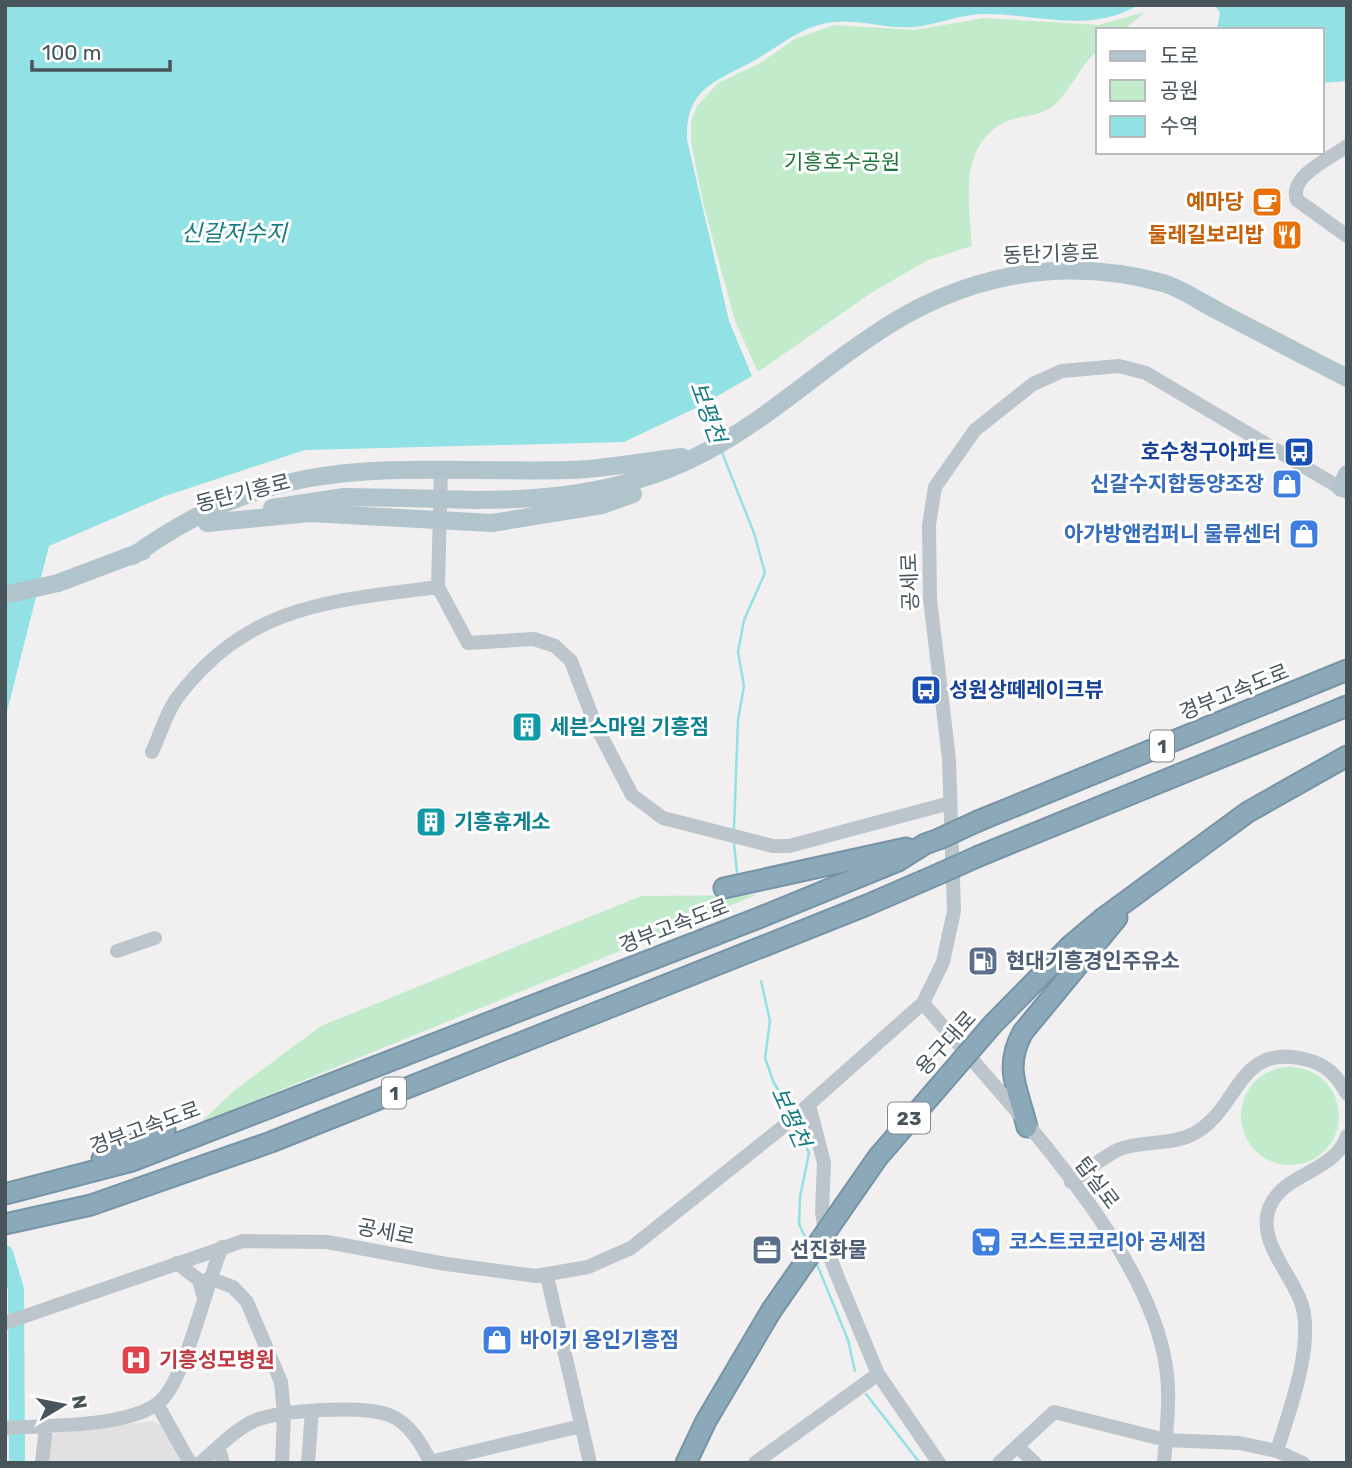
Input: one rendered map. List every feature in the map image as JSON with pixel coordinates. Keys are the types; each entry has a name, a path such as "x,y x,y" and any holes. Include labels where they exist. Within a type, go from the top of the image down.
{"highway":[{"name":"경부고속도로","path":"11,1193 132,1160 756,919 898,861 932,841 978,821 1347,670"},
{"name":"1","path":"15,1222 91,1205 271,1142 855,910 979,856 1347,706"},
{"name":"용구대로","path":"686,1463 706,1421 771,1311 840,1207 885,1147 993,1024 1071,945 1140,891 1248,812 1347,756"},
{"path":"724,883 750,883 932,841"},
{"path":"1027,1126 1011,1074 1013,1051 1023,1032 1140,891"},
{"path":"39,1187 165,1130"}],"main road":[{"name":"동탄기흥로","path":"5,595 101,568 207,523 297,502 344,497 519,500 613,489 703,453 772,410 873,334 939,297 974,283 1010,275 1090,271 1165,284 1347,378"},
{"path":"1326,367 1347,393"},
{"path":"133,556 164,534 227,501 282,482 371,469 573,470 703,453"},
{"path":"207,523 310,513 440,523 492,523 601,505 666,483 703,453"}],"street":[{"path":"1344,152 1315,167 1297,184 1294,193 1297,200 1347,236"},
{"name":"공세로","path":"5,1323 243,1241 327,1242 446,1264 547,1276 588,1267 631,1248 807,1107 923,1003 943,962 954,911 949,759 930,599 929,525 935,487 975,430 1033,384 1062,371 1119,366 1146,373 1345,485"},
{"path":"441,468 438,587 468,643 534,639 555,646 571,661 595,724 632,795 663,818 773,846 789,846 950,803"},
{"path":"152,751 176,700 221,651 243,635 298,610 356,597 438,587"},
{"path":"117,951 155,938"},
{"name":"탑실로","path":"923,1003 1027,1126 1126,1258 1150,1308 1167,1367 1164,1463"},
{"path":"1071,1182 1120,1149 1168,1143 1193,1134 1216,1117 1247,1070 1265,1059 1291,1056 1321,1063 1337,1076 1347,1094"},
{"path":"807,1107 824,1163 822,1212 828,1251 878,1374 939,1463"},
{"path":"1277,1451 1304,1348 1302,1306 1272,1246 1268,1224 1269,1207 1280,1192 1329,1162 1347,1136"},
{"path":"5,1429 121,1418 157,1404 175,1382 222,1247"},
{"path":"177,1263 199,1280 204,1296"},
{"path":"547,1276 590,1463"},
{"path":"209,1278 233,1287 247,1302 281,1382 284,1414 282,1463"},
{"path":"755,1463 773,1457 878,1374"},
{"path":"157,1404 190,1463"},
{"path":"200,1463 221,1456 254,1421 312,1411 362,1409 391,1415 413,1433 430,1462 581,1426"},
{"path":"308,1463 312,1411"},
{"path":"999,1463 1054,1412 1166,1440 1239,1443 1277,1451 1303,1463"},
{"path":"41,1426 42,1463"},
{"path":"1018,1447 1035,1463"}],"shaded area":[{"path":"151,1421 163,1426 181,1463 47,1463 47,1446 53,1434"}],"green space":[{"name":"기흥호수공원","path":"1145,12 1125,28 1096,28 1096,52 1054,105 1042,112 1003,123 989,134 979,147 970,178 972,246 928,260 871,293 758,372 735,321 703,203 691,142 691,122 697,106 718,83 760,63 795,39 834,25 915,30 984,18 1099,25"},
{"path":"756,895 200,1123 235,1090 321,1026 641,896"},
{"path":"1290,1067 1309,1071 1325,1081 1335,1097 1339,1116 1335,1135 1325,1151 1309,1161 1290,1165 1271,1161 1255,1151 1245,1135 1241,1116 1245,1097 1255,1081 1271,1071"}],"water":[{"name":"신갈저수지","path":"5,5 1138,5 1119,14 1081,21 981,14 913,27 853,22 821,24 799,33 723,77 703,91 696,100 690,111 687,140 729,321 752,376 702,405 624,442 305,450 165,496 49,546 5,719"},
{"path":"1214,5 1347,5 1347,81 1324,83 1324,28 1217,28 1220,12"}],"waterway":[{"name":"보평천","path":"702,405 716,437"},
{"name":"보평천","path":"721,450 754,533 765,573 744,620 738,652 744,686 738,720 734,828"},
{"name":"보평천","path":"734,844 737,872"},
{"name":"보평천","path":"761,981 770,1021 765,1058 774,1083 792,1113"},
{"name":"보평천","path":"797,1122 809,1153 800,1197 799,1224 808,1243"},
{"path":"5,1253 16,1289 17,1463"},
{"name":"보평천","path":"816,1262 848,1340 855,1371"},
{"name":"보평천","path":"866,1394 920,1463"}],"place":[{"name":"예마당","path":"1267,202"},
{"name":"둘레길보리밥","path":"1287,235"},
{"name":"호수청구아파트","path":"1299,452"},
{"name":"신갈수지합동양조장","path":"1287,484"},
{"name":"아가방앤컴퍼니 물류센터","path":"1304,534"},
{"name":"성원상떼레이크뷰","path":"926,690"},
{"name":"세븐스마일 기흥점","path":"527,727"},
{"name":"기흥휴게소","path":"431,822"},
{"name":"현대기흥경인주유소","path":"983,961"},
{"name":"코스트코코리아 공세점","path":"986,1242"},
{"name":"선진화물","path":"767,1250"},
{"name":"바이키 용인기흥점","path":"497,1340"},
{"name":"기흥성모병원","path":"136,1360"}]}
